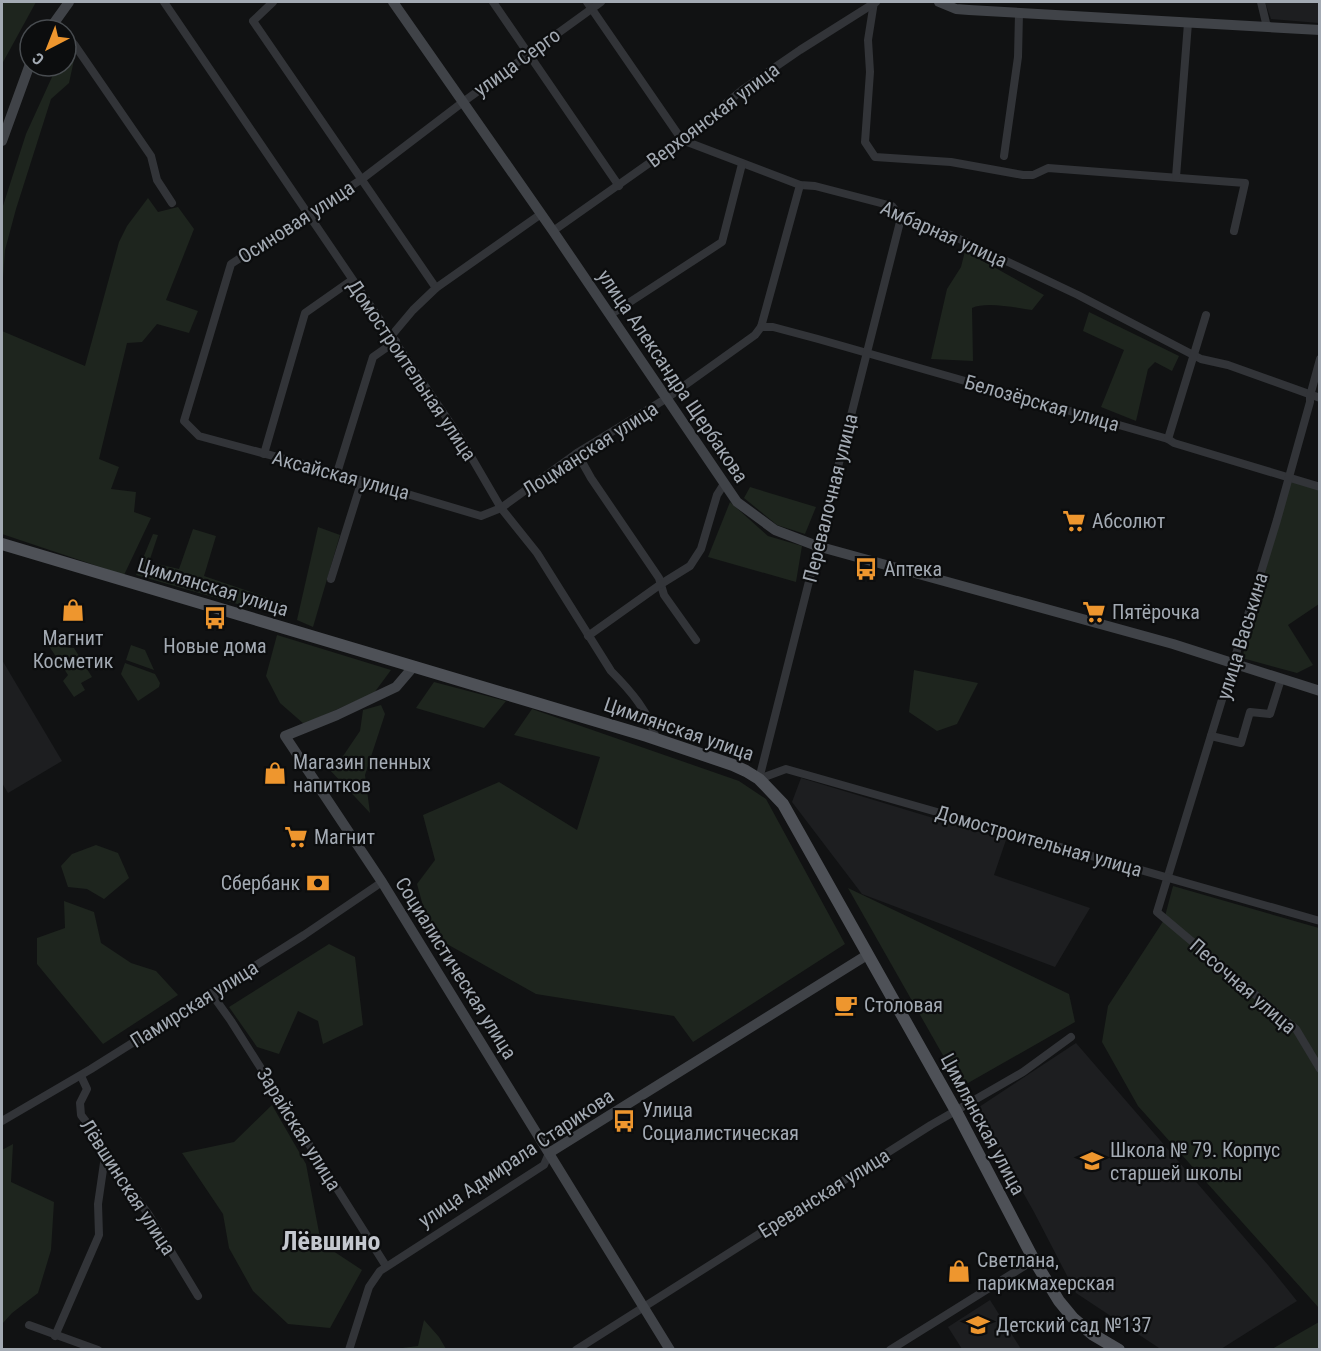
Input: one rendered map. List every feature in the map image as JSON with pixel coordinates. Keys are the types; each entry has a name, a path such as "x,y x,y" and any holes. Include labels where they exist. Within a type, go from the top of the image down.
{"main road":[{"name":"Цимлянская улица","path":"2,544 656,739 733,765 759,778 783,804 956,1111 1034,1260 1059,1301 1073,1318 1092,1334 1119,1350"}],"street":[{"path":"58,18 69,2"},
{"name":"Домостроительная улица","path":"164,2 352,280 394,338 459,436 501,508 537,553 611,671 627,688 653,725 656,739"},
{"path":"273,2 253,21 436,288"},
{"name":"улица Александра Щербакова","path":"393,2 553,231 737,502 775,530 818,546 1173,644 1320,691"},
{"path":"493,2 619,186"},
{"name":"улица Серго","path":"463,102 590,5 601,2"},
{"path":"875,2 868,40 870,72 865,142 875,157 951,162 1023,175 1033,175 1048,168 1245,183 1234,231"},
{"name":"Верхоянская улица","path":"553,231 682,140 742,90 875,2"},
{"path":"939,2 956,9 1320,30"},
{"path":"1261,2 1267,27"},
{"path":"590,5 682,140"},
{"path":"1004,156 1018,57 1019,13"},
{"path":"1176,177 1188,23"},
{"path":"78,50 151,156 157,180 172,203"},
{"path":"2,141 25,78"},
{"name":"Осиновая улица","path":"184,422 231,264 362,179 463,102"},
{"name":"Амбарная улица","path":"682,140 800,184 892,206 901,218 951,235 1078,295 1201,359 1228,365 1320,398"},
{"path":"610,315 722,242 742,164"},
{"path":"761,327 800,184"},
{"path":"337,473 373,357 394,338 413,310 436,288 541,214"},
{"name":"Перевалочная улица","path":"759,778 901,218"},
{"path":"264,454 305,313 352,280"},
{"path":"1168,439 1206,315"},
{"name":"Белозёрская улица","path":"761,327 773,327 1168,439 1174,443 1320,487"},
{"name":"Лоцманская улица","path":"501,508 577,453 667,398 755,335 761,327"},
{"name":"улица Васькина","path":"1157,912 1289,477 1320,359"},
{"name":"Аксайская улица","path":"184,422 199,436 362,480 481,516 501,508"},
{"path":"577,453 591,478 659,578 664,595 696,640"},
{"path":"331,579 362,480"},
{"path":"588,636 661,584 690,567 701,549 717,495 724,484"},
{"name":"Социалистическая улица","path":"414,666 396,687 285,736 382,882 670,1350"},
{"path":"1211,736 1241,743 1250,712 1270,714 1281,679"},
{"name":"Домостроительная улица","path":"759,778 786,769 1320,921"},
{"name":"Памирская улица","path":"2,1121 81,1076 212,993 362,891 382,882"},
{"name":"Песочная улица","path":"1157,912 1296,1029 1320,1069"},
{"name":"улица Адмирала Старикова","path":"349,1350 369,1287 373,1279 386,1266 544,1165 549,1153 867,955"},
{"name":"Зарайская улица","path":"212,993 386,1266"},
{"name":"Ереванская улица","path":"576,1350 956,1111 1023,1072 1071,1037"},
{"name":"Лёвшинская улица","path":"81,1076 87,1089 80,1103 81,1114 97,1136 105,1156 149,1215 198,1296"},
{"path":"55,1336 99,1235 98,1204 105,1156"},
{"path":"890,1350 1034,1260"},
{"path":"29,1325 98,1350"}],"shaded area":[{"path":"2,2 36,2 27,18 18,18 18,35 2,64"},
{"path":"1265,2 1319,2 1319,23 1271,19"},
{"path":"52,78 70,78 69,83 51,99 16,209 5,250 2,292 2,209 26,134"},
{"path":"148,198 158,212 178,207 194,229 166,300 198,311 189,333 157,324 142,342 127,343 99,459 119,467 111,489 136,492 134,512 151,518 124,575 2,534 2,331 85,366 119,242 127,226"},
{"path":"965,251 1044,295 1032,310 993,305 972,308 973,361 931,359 947,289 961,267"},
{"path":"1089,312 1179,356 1172,371 1155,362 1148,369 1136,421 1101,407 1124,350 1083,331"},
{"path":"1290,479 1319,487 1319,604 1288,625 1313,665 1297,673 1242,658"},
{"path":"750,487 816,507 805,534 777,525 744,498"},
{"path":"730,502 768,536 802,546 796,582 708,557"},
{"path":"318,527 340,535 313,627 297,620"},
{"path":"193,529 216,536 204,576 286,604 287,618 136,575 153,534 158,535 149,562 179,569"},
{"path":"277,635 391,670 374,693 304,724 280,703 266,676"},
{"path":"52,642 60,647 74,648 92,677 81,683 85,690 74,697 63,681 68,675 49,646"},
{"path":"131,645 145,650 154,670 126,660"},
{"path":"2,660 62,761 8,793 2,783"},
{"path":"125,663 155,674 160,683 159,687 138,701 121,674"},
{"path":"914,670 978,683 957,724 937,731 909,712"},
{"path":"434,682 506,701 484,728 416,708"},
{"path":"381,705 385,714 365,775 370,813 329,769 339,762 360,731 363,710"},
{"path":"532,709 739,781 766,799 845,944 693,1042 674,1016 536,994 431,935 417,884 435,860 423,815 499,782 577,830 600,757 514,735"},
{"path":"801,778 1006,840 994,875 1090,908 1055,967 862,894 792,802"},
{"path":"96,845 118,853 129,878 104,899 87,889 68,887 61,866 72,854"},
{"path":"1173,886 1319,928 1319,1308 1138,1106 1102,1042 1108,1006 1164,920"},
{"path":"848,888 1069,994 1075,1022 961,1087"},
{"path":"64,901 94,912 101,943 131,963 156,971 178,995 103,1044 37,964 37,938 65,928"},
{"path":"329,944 355,957 363,1025 323,1044 318,1021 298,1011 279,1054 257,1047 229,1007"},
{"name":"Школа № 79. Корпус старшей школы","path":"1076,1043 1297,1301 1221,1349 1162,1350 1076,1293 976,1109"},
{"path":"272,1105 306,1164 321,1243 362,1270 330,1328 288,1324 253,1291 229,1248 223,1214 182,1153 234,1142"},
{"path":"13,1144 11,1182 54,1202 51,1250 38,1293 12,1313 2,1324 2,1150"},
{"name":"Детский сад №137","path":"990,1300 1021,1349 962,1349 948,1327"},
{"path":"424,1320 446,1349 394,1349 418,1346"},
{"path":"1319,1322 1319,1349 1272,1349"}],"place":[{"name":"Абсолют","path":"1074,521"},
{"name":"Аптека","path":"866,569"},
{"name":"Магнит Косметик","path":"73,610"},
{"name":"Пятёрочка","path":"1094,612"},
{"name":"Новые дома","path":"215,618"},
{"name":"Магазин пенных напитков","path":"275,773"},
{"name":"Магнит","path":"296,837"},
{"name":"Сбербанк","path":"318,883"},
{"name":"Столовая","path":"846,1005"},
{"name":"Улица Социалистическая","path":"624,1121"},
{"name":"Школа № 79. Корпус старшей школы","path":"1092,1161"},
{"name":"Светлана, парикмахерская","path":"959,1271"},
{"name":"Детский сад №137","path":"978,1325"}],"district":[{"name":"Лёвшино","path":"331,1241"}]}
